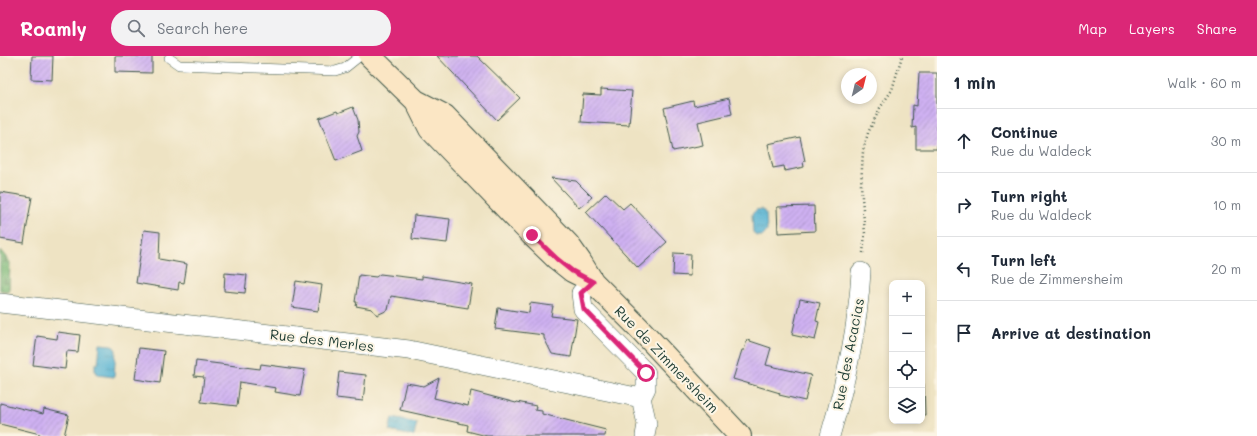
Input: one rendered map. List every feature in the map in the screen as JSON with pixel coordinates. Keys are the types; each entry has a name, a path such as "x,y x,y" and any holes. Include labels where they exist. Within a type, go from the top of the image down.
{"main road":[{"name":"Rue de Zimmersheim","path":"370,56 416,100 450,121 568,244 593,282 638,327 740,436"}],"street":[{"name":"Rue des Acacias","path":"830,436 849,360 859,304 861,272"},
{"path":"593,282 581,293 584,309 646,373 646,388 641,398 647,424 645,436"},
{"name":"Rue des Merles","path":"0,303 409,350 641,398"}],"lane":[{"path":"169,58 179,64 335,72 345,68 360,56"}],"path":[{"path":"861,272 865,234 861,186 863,151 868,133 880,108 892,90 902,56"}],"green space":[{"path":"0,250 10,262 9,291 0,290"}],"water":[{"path":"762,209 766,214 767,231 763,236 756,236 753,232 752,214 756,210"},
{"path":"100,344 112,345 116,350 114,377 97,375 97,372 95,371 95,364 98,364"},
{"path":"392,418 417,423 414,436 389,431"}],"building":[{"path":"32,56 53,56 52,80 31,79"},
{"path":"115,56 152,56 152,73 115,72"},
{"path":"437,56 477,56 520,98 497,120"},
{"path":"919,73 937,73 937,149 916,149 916,127 912,128 913,105 917,106"},
{"path":"601,89 632,91 629,125 581,122 583,94 601,95"},
{"path":"729,98 732,114 698,122 703,145 673,151 664,108 693,101 694,106"},
{"path":"353,107 358,120 359,132 357,136 362,151 336,161 319,118"},
{"path":"800,137 805,161 803,162 804,167 785,171 784,166 773,168 768,144"},
{"path":"551,178 576,181 592,197 579,208"},
{"path":"0,192 32,197 24,243 0,239"},
{"path":"606,193 623,209 630,203 667,242 638,268 586,212"},
{"path":"814,206 815,231 778,233 777,207"},
{"path":"414,215 450,219 447,243 412,239"},
{"path":"144,230 160,232 159,259 187,264 184,283 179,282 178,290 136,283"},
{"path":"674,253 691,254 690,276 673,275"},
{"path":"225,273 247,275 245,293 224,291"},
{"path":"380,274 422,279 422,276 472,284 468,308 391,296 388,310 377,315 372,309 356,306 357,302 355,302 359,275 376,277"},
{"path":"296,281 322,285 318,311 292,307"},
{"path":"800,299 820,303 816,321 819,322 815,340 792,335"},
{"path":"530,303 553,306 551,316 577,319 571,357 552,354 544,335 495,329 498,308 529,313"},
{"path":"58,332 80,335 78,352 67,351 65,369 33,365 37,336 57,339"},
{"path":"747,340 771,348 766,365 811,375 805,401 779,395 780,393 733,379 742,350 744,350"},
{"path":"139,348 164,351 160,383 135,379"},
{"path":"196,361 260,369 261,364 305,370 300,396 275,392 276,388 240,382 237,406 201,402 204,377 194,376"},
{"path":"339,372 366,375 363,401 336,398"},
{"path":"439,378 434,398 468,406 471,391 516,403 536,406 535,410 542,411 542,414 606,430 605,436 487,436 467,431 468,425 400,410 406,383 424,386"},
{"path":"0,403 43,414 44,409 69,415 64,436 40,436 40,434 0,424"}],"route":[{"path":"532,235 572,271 593,282 581,293 584,309 646,373"}]}
